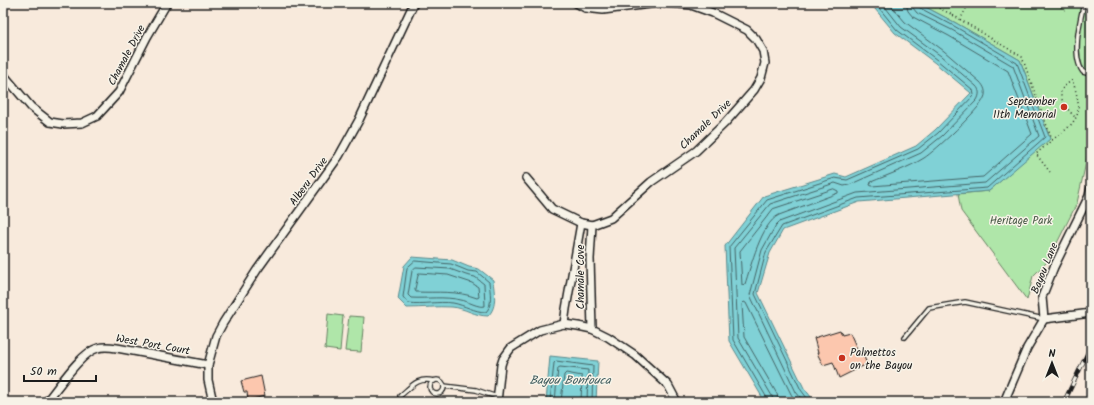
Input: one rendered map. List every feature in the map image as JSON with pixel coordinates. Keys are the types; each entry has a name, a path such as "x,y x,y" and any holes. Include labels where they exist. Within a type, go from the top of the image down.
{"street":[{"name":"Chamale Drive","path":"3,74 31,107 50,122 63,124 82,123 97,116 119,92 147,37 167,3"},
{"name":"Alberu Drive","path":"213,402 208,380 208,365 216,336 258,270 339,156 359,120 414,3"},
{"path":"576,3 585,8 603,10 658,3"},
{"name":"Chamale Drive","path":"592,225 611,218 651,182 696,151 725,123 754,90 761,78 765,63 763,51 756,39 746,30 713,13 691,5 666,3"},
{"path":"526,178 552,209 581,223 592,225"},
{"name":"Bayou Lane","path":"1044,319 1042,297 1054,267 1089,196 1091,187"},
{"name":"Chamale Cove","path":"564,324 581,223"},
{"name":"Chamale Cove","path":"592,225 590,259 592,329"},
{"path":"1004,402 1027,348 1044,319 1091,313"},
{"path":"497,399 503,359 511,348 540,330 564,324 592,329 608,336 635,355 668,385 677,402"},
{"name":"West Port Court","path":"46,402 78,363 89,352 97,348 117,348 208,365"}],"lane":[{"path":"1084,3 1081,16 1077,55 1079,68 1083,72 1091,74"},
{"path":"905,337 929,308 965,302 1044,319"},
{"path":"400,396 417,382 425,379 440,381 444,386 476,390 497,399"},
{"path":"434,381 430,386 433,392 439,393 443,390 444,386"}],"path":[{"path":"928,3 1022,57 1052,140"},
{"path":"960,20 969,3"},
{"path":"979,3 987,5 1011,3"},
{"path":"1054,3 1067,11"},
{"path":"1050,172 1036,154 1065,130 1076,118 1078,103 1077,92 1072,80 1061,91 1061,97 1067,110 1076,118"}],"green space":[{"name":"Heritage Park","path":"918,3 1091,3 1091,140 1077,203 1048,261 1033,276 1027,300 961,211 958,194 989,191 1050,138 1020,60"},
{"path":"328,314 343,316 340,351 325,349"},
{"path":"349,316 364,317 361,352 345,351"}],"water":[{"path":"870,3 918,3 1020,60 1050,139 989,191 859,202 783,230 770,253 758,293 804,388 815,402 765,402 729,341 725,246 764,196 835,174 846,177 916,146 935,130 971,93 935,63 895,33"},
{"path":"412,257 452,260 469,267 479,269 493,280 495,299 491,312 488,316 479,315 452,307 407,308 398,299 404,266"},
{"name":"Bayou Bonfouca","path":"550,356 598,361 596,402 546,402"}],"building":[{"name":"Palmettos on the Bayou","path":"840,330 842,335 850,333 859,353 862,352 867,364 839,378 833,362 823,365 817,353 814,338"},
{"path":"261,376 265,396 248,400 247,392 244,392 241,381"}],"railway":[{"path":"1064,402 1091,346"}],"place":[{"name":"September 11th Memorial","path":"1064,107"},
{"name":"Palmettos on the Bayou","path":"842,358"}]}
